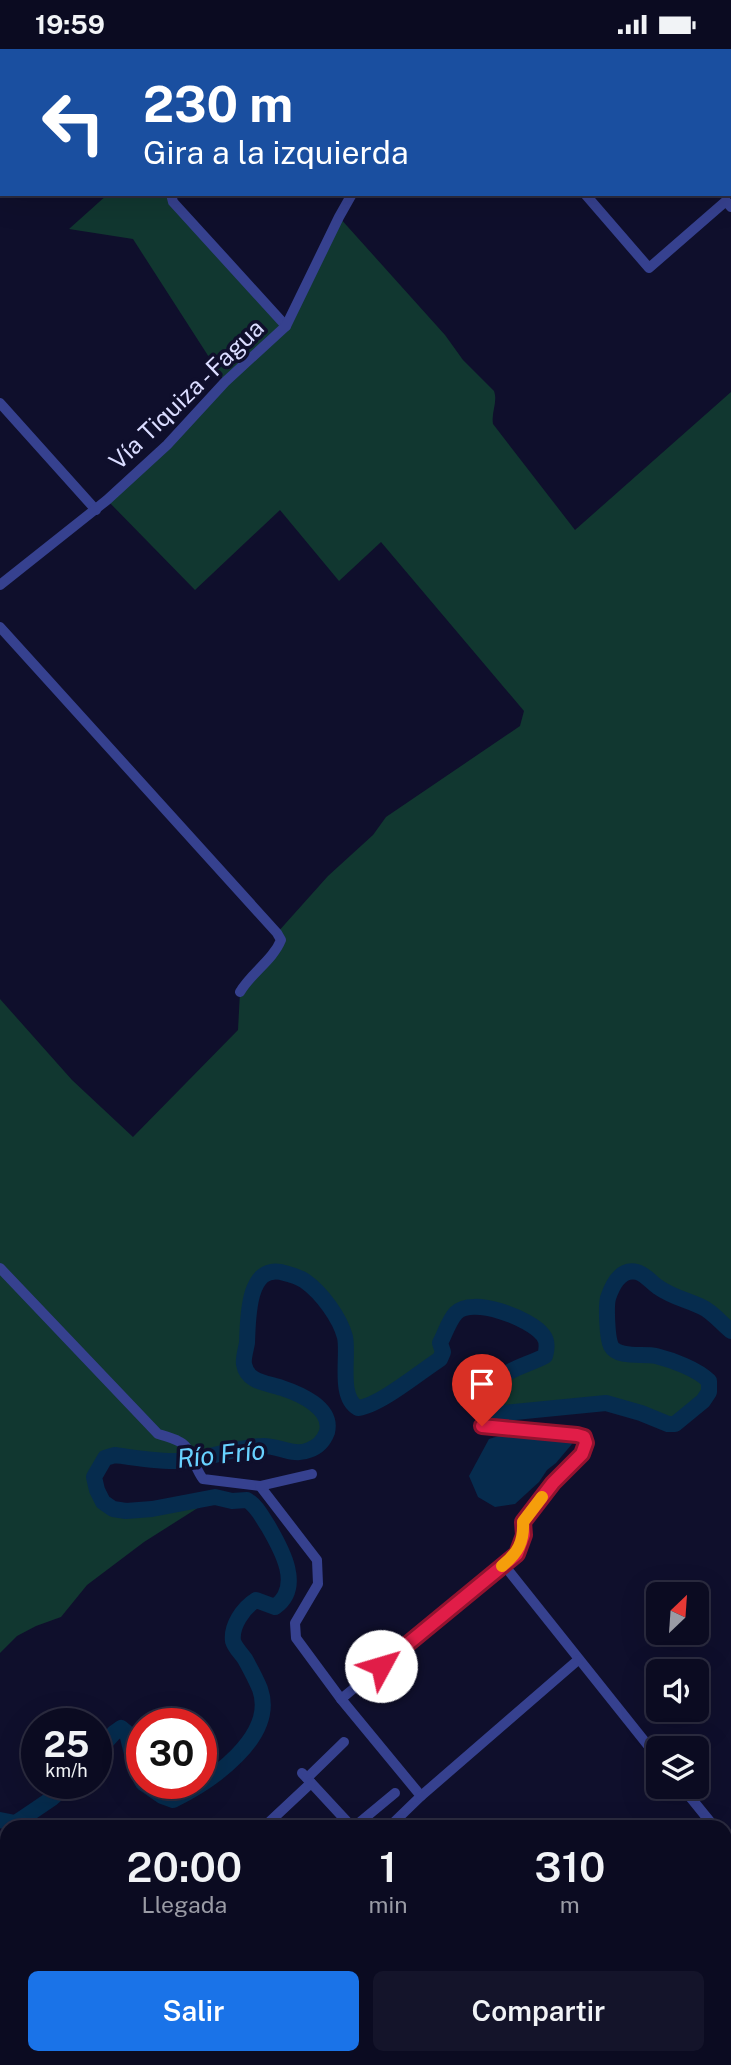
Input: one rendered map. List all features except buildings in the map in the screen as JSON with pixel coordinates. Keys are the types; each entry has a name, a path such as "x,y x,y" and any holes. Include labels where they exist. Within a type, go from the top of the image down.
{"street":[{"path":"172,196 173,202 286,326"},
{"name":"Vía Tiquiza - Fagua","path":"0,585 96,510 167,445 226,382 286,326 351,196"},
{"path":"587,196 649,268 729,202"},
{"path":"0,404 96,510"},
{"path":"0,627 277,933 281,940 278,947 240,992"},
{"path":"0,1268 158,1434 183,1443 190,1453 195,1470 203,1479 260,1486 312,1474"},
{"path":"341,1699 517,1554 524,1535 523,1522 553,1483 582,1454 586,1443 584,1437 577,1435 482,1426"},
{"path":"260,1486 317,1560 318,1584 295,1623 296,1638 341,1699 421,1796"},
{"path":"504,1565 646,1743"},
{"path":"396,1820 578,1660"},
{"path":"270,1820 307,1778 344,1742"},
{"path":"307,1778 346,1820"},
{"path":"362,1820 395,1793"},
{"path":"692,1799 709,1820"}],"green space":[{"path":"106,196 171,196 285,326 339,217 445,335 463,360 494,391 493,424 575,530 731,392 731,1331 704,1308 676,1298 636,1272 626,1273 612,1285 607,1304 608,1333 610,1345 615,1351 652,1354 702,1374 709,1381 709,1392 703,1401 675,1424 606,1403 504,1413 490,1409 491,1387 505,1374 544,1356 546,1342 536,1328 514,1316 475,1307 464,1308 456,1313 449,1323 441,1343 443,1352 440,1359 388,1395 358,1408 348,1395 345,1337 335,1314 318,1292 305,1281 281,1272 270,1272 261,1277 252,1297 244,1364 254,1379 314,1403 328,1423 322,1440 315,1447 303,1452 262,1446 179,1461 115,1455 105,1460 98,1468 95,1486 104,1502 112,1508 146,1511 215,1497 144,1542 87,1585 61,1617 17,1636 0,1653 0,999 72,1080 133,1137 238,1030 240,992 278,947 277,933 328,876 373,835 386,817 520,726 524,711 381,542 339,581 280,510 195,590 107,500 225,382 133,239 69,229"}],"water":[{"path":"502,1435 570,1439 572,1444 539,1482 515,1504 495,1507 478,1497 469,1476 489,1439"}],"waterway":[{"name":"Río Frío","path":"217,1773 237,1756 250,1740 259,1724 263,1707 257,1681 234,1644 234,1629 251,1603 256,1600 275,1607 283,1599 289,1579 284,1557 268,1526 247,1500 232,1501 215,1497 126,1511 113,1509 103,1502 94,1477 105,1458 115,1455 179,1461 262,1446 303,1452 315,1447 322,1440 328,1423 314,1403 254,1379 246,1370 244,1359 249,1309 261,1277 270,1272 281,1272 299,1278 318,1292 330,1306 345,1337 346,1386 352,1403 358,1408 388,1395 440,1359 443,1352 440,1343 449,1323 456,1313 464,1308 475,1307 501,1311 526,1322 543,1335 547,1348 545,1356 497,1380 491,1387 490,1409 504,1413 606,1403 675,1424 703,1401 709,1392 709,1381 691,1369 669,1360 614,1350 610,1342 607,1315 608,1298 614,1283 621,1275 631,1271 640,1273 663,1290 706,1309 731,1331"},
{"name":"Río Frío","path":"112,1735 121,1728 126,1732"},
{"name":"Río Frío","path":"20,1820 51,1799"},
{"name":"Río Frío","path":"170,1799 175,1799"}],"slow traffic":[{"path":"502,1566 517,1554 524,1535 523,1522 542,1497"}],"route":[{"path":"381,1666 517,1554 524,1535 523,1522 553,1483 582,1454 586,1443 584,1437 577,1435 482,1426"}]}
